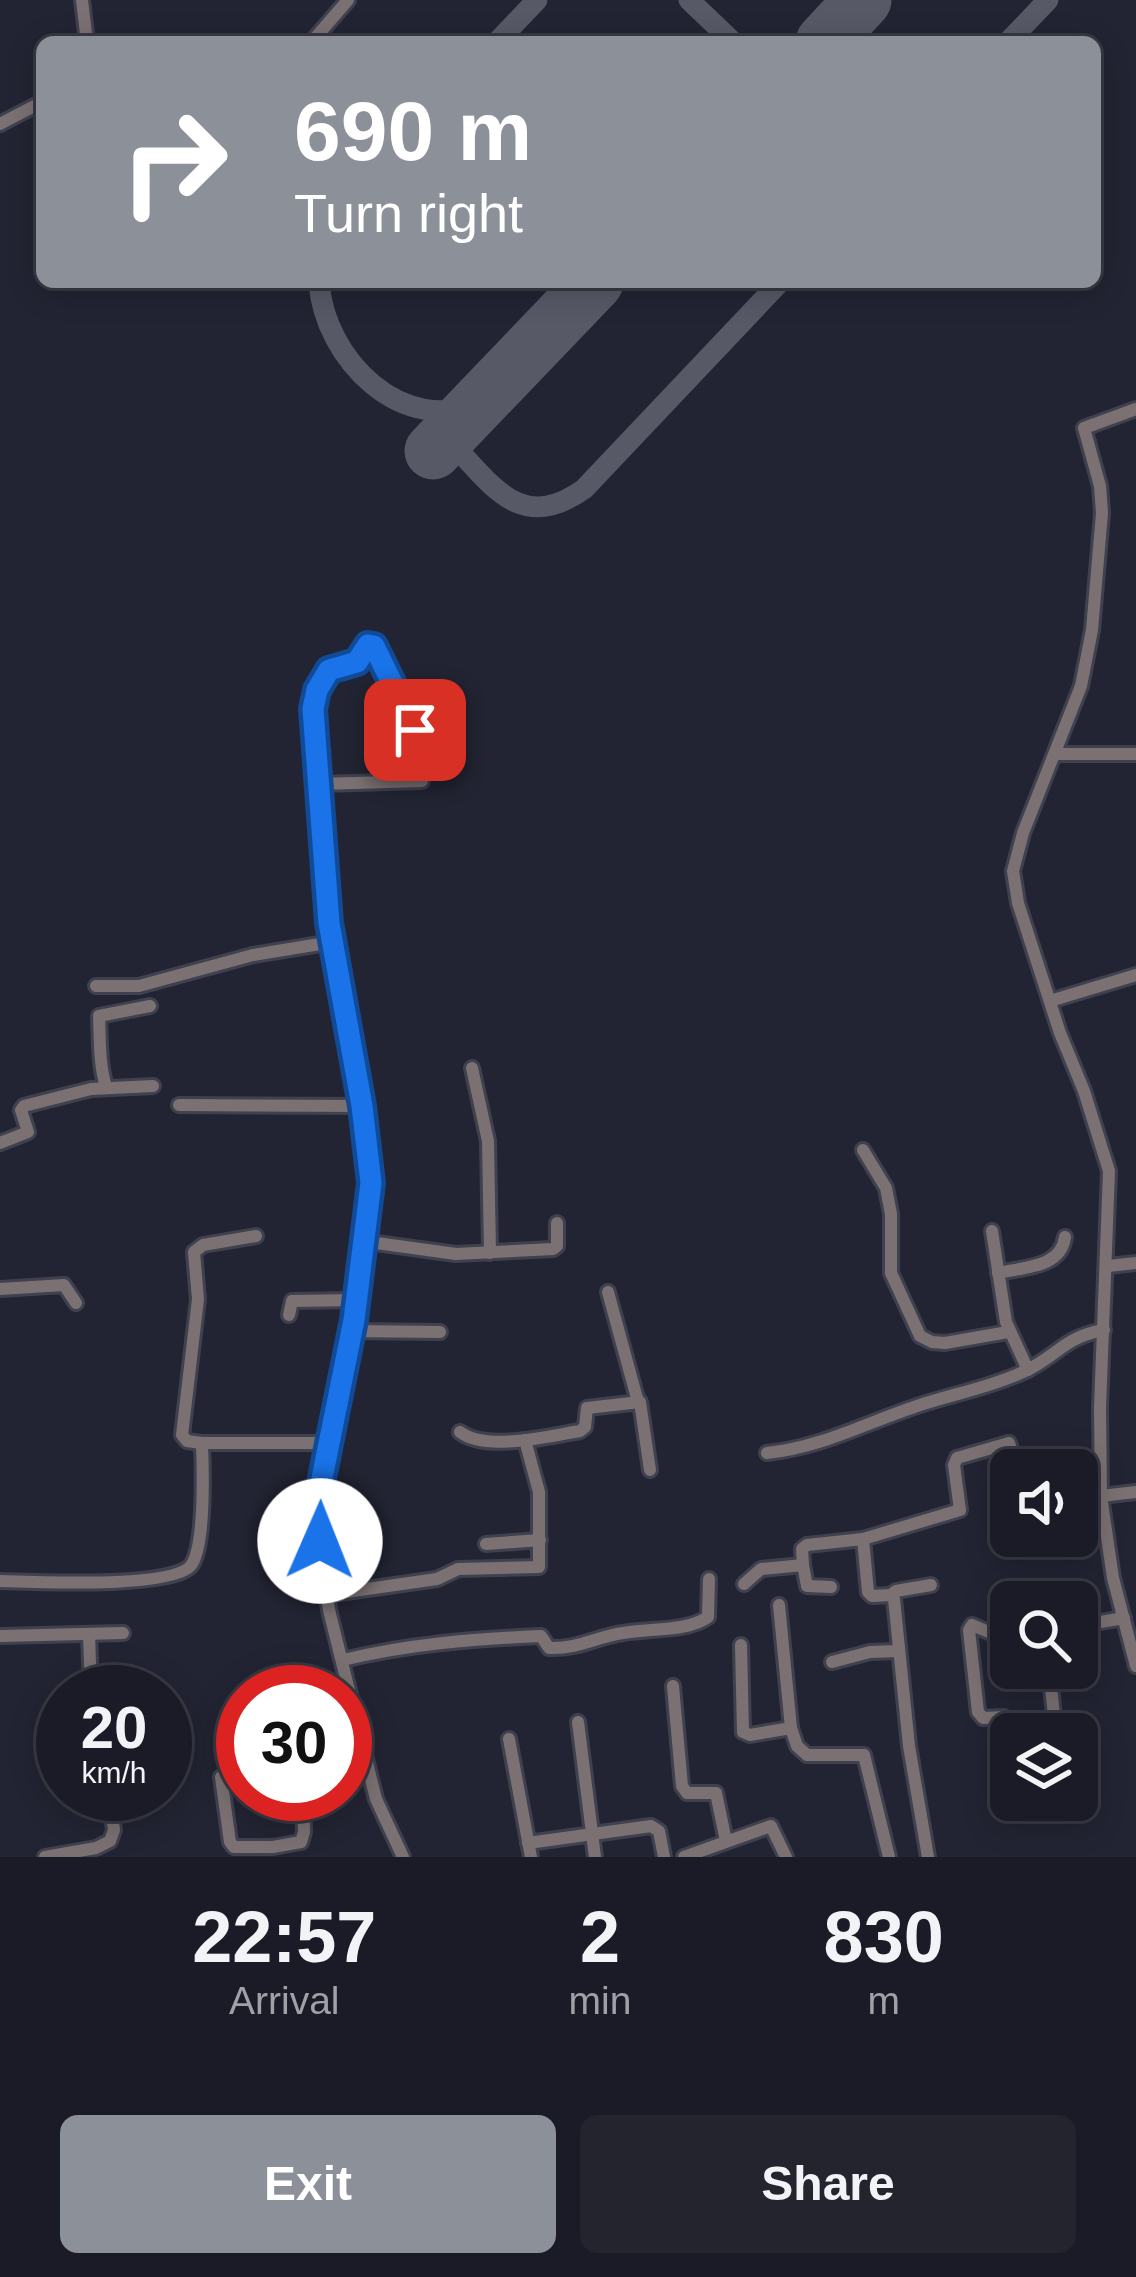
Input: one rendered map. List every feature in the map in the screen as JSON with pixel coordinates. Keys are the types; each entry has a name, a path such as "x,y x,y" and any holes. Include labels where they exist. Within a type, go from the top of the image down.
{"street":[{"path":"317,36 348,0"},
{"path":"84,1 87,36"},
{"path":"0,124 36,105"},
{"path":"1136,409 1084,428 1100,486 1097,586 1082,686 1023,833 1013,871 1018,903 1106,1154 1110,1185 1101,1496 1136,1666"},
{"path":"380,750 415,733 378,650 371,645 357,662 329,670 313,709 325,890 371,1183 357,1300 319,1511 326,1595 376,1799 403,1857"},
{"path":"1058,754 1136,754"},
{"path":"320,784 422,781"},
{"path":"96,986 140,986 253,955 332,942"},
{"path":"1051,1001 1136,975"},
{"path":"106,1087 100,1065 99,1016 149,1006"},
{"path":"472,1068 488,1141 490,1253"},
{"path":"0,1143 28,1132 22,1107 106,1087 153,1086"},
{"path":"179,1106 362,1106"},
{"path":"863,1150 886,1188 891,1273 920,1336 945,1343 1009,1332"},
{"path":"362,1241 445,1253 556,1248 557,1223"},
{"path":"992,1231 1009,1332 1028,1370"},
{"path":"256,1236 203,1245 194,1252 197,1312 182,1431 187,1441 202,1443 328,1443"},
{"path":"998,1273 1055,1258 1064,1248 1065,1237"},
{"path":"1108,1266 1136,1263"},
{"path":"0,1289 64,1285 76,1303"},
{"path":"608,1292 638,1402"},
{"path":"289,1315 292,1301 357,1300"},
{"path":"767,1453 824,1443 915,1406 1028,1370 1076,1336 1104,1330"},
{"path":"352,1331 440,1332"},
{"path":"460,1432 471,1439 525,1440 580,1431 585,1427 587,1408 638,1402 643,1405 650,1470"},
{"path":"326,1595 437,1580 458,1569 536,1569 541,1562 537,1478 525,1440"},
{"path":"0,1582 92,1582 173,1576 188,1569 196,1554 202,1443"},
{"path":"831,1588 807,1586 802,1549 807,1545 863,1538 960,1510 957,1458 1009,1443 1011,1449"},
{"path":"1101,1496 1136,1492"},
{"path":"863,1538 872,1596 931,1585"},
{"path":"486,1544 540,1540"},
{"path":"744,1585 761,1569 803,1565"},
{"path":"343,1660 424,1642 456,1640 539,1636 549,1648 584,1646 617,1634 701,1622 708,1617 709,1579"},
{"path":"891,1595 908,1746 928,1857"},
{"path":"779,1605 790,1728 797,1746 807,1755 864,1755 889,1857"},
{"path":"1098,1622 1124,1618"},
{"path":"990,1632 972,1625 969,1630 978,1712 990,1718"},
{"path":"0,1636 123,1633"},
{"path":"89,1634 90,1665"},
{"path":"741,1645 742,1732 750,1736 790,1728"},
{"path":"832,1662 870,1652 898,1652"},
{"path":"673,1686 682,1786 687,1793 716,1793 726,1841"},
{"path":"578,1722 595,1857"},
{"path":"509,1738 530,1850 655,1827 664,1857"},
{"path":"45,1857 91,1853 113,1836 112,1821"},
{"path":"227,1821 231,1846 274,1852 303,1838 303,1821"},
{"path":"684,1857 773,1827 786,1857"}],"taxiway":[{"path":"503,36 537,0"},
{"path":"689,0 727,36"},
{"path":"1014,36 1048,0"},
{"path":"320,288 335,338 373,385 424,409 453,410 483,401"},
{"path":"447,438 508,498 541,507 561,502 584,489 774,288"}],"runway":[{"path":"830,36 863,0"},
{"path":"433,451 589,288"}],"route":[{"path":"320,1541 321,1483 354,1320 371,1183 325,890 313,709 317,690 329,670 357,662 368,645 374,646 415,730"}]}
